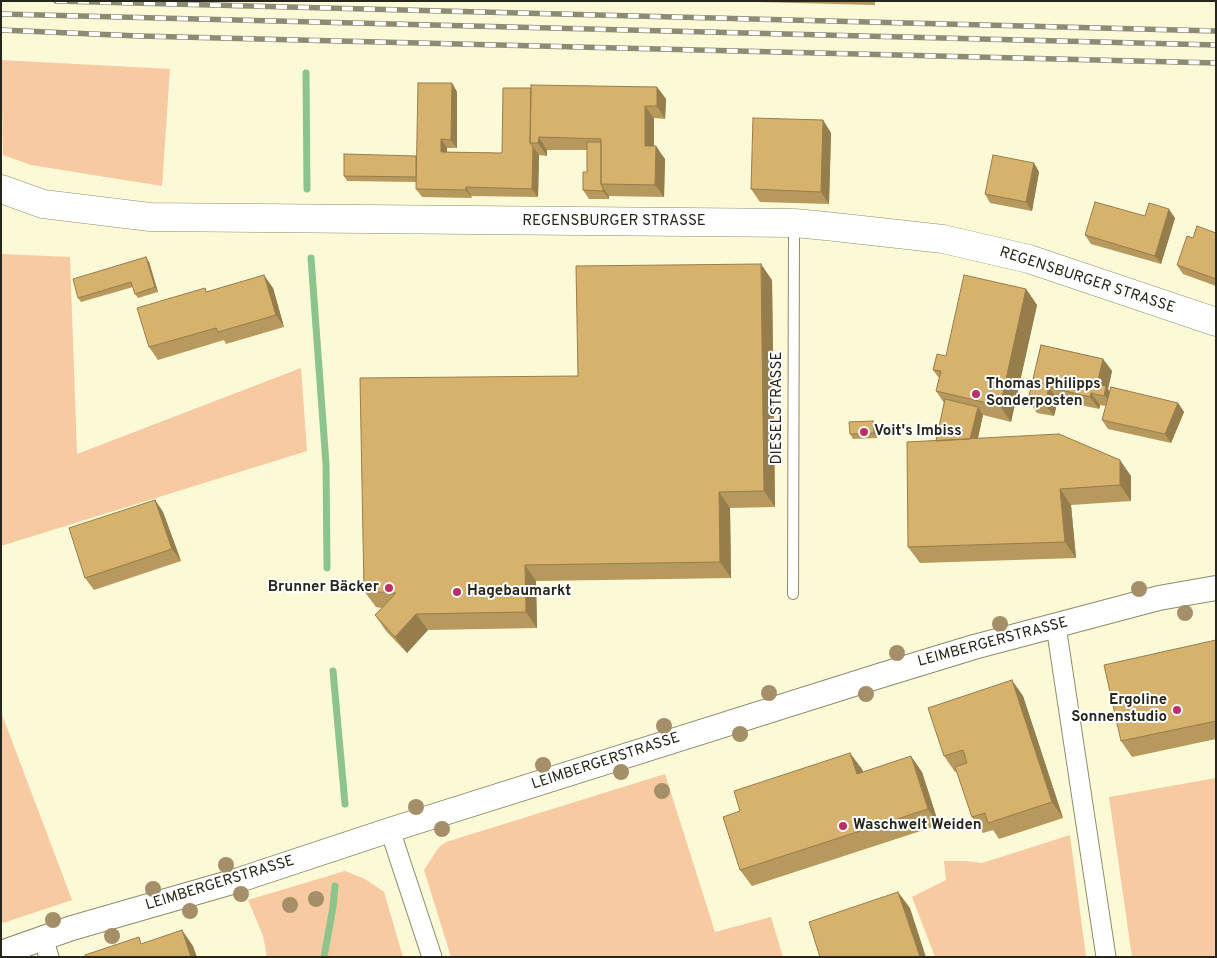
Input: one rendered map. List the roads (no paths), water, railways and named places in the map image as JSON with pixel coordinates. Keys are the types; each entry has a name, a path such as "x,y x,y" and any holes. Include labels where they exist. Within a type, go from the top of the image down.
{"main road":[{"name":"REGENSBURGER STRASSE","path":"1,190 43,204 150,217 794,223 943,239 1019,257 1216,322"}],"street":[{"name":"LEIMBERGERSTRASSE","path":"1,953 46,948 121,914 239,880 390,830 879,676 1159,598 1216,588"},
{"path":"1056,626 1106,957"},
{"path":"390,830 432,957"}],"lane":[{"name":"DIESELSTRASSE","path":"793,594 794,223"}],"waterway":[{"path":"306,73 307,189"},
{"path":"311,258 326,464 327,568"},
{"path":"333,671 345,804"},
{"path":"324,957 335,886"}],"railway":[{"path":"56,1 1216,31"},
{"path":"1,14 1216,45"},
{"path":"1,30 139,36 1216,63"}],"place":[{"name":"Thomas Philipps Sonderposten","path":"976,394"},
{"name":"Voit's Imbiss","path":"864,432"},
{"name":"Brunner Bäcker","path":"389,588"},
{"name":"Hagebaumarkt","path":"457,592"},
{"name":"Ergoline Sonnenstudio","path":"1177,710"},
{"name":"Waschwelt Weiden","path":"843,826"}]}
